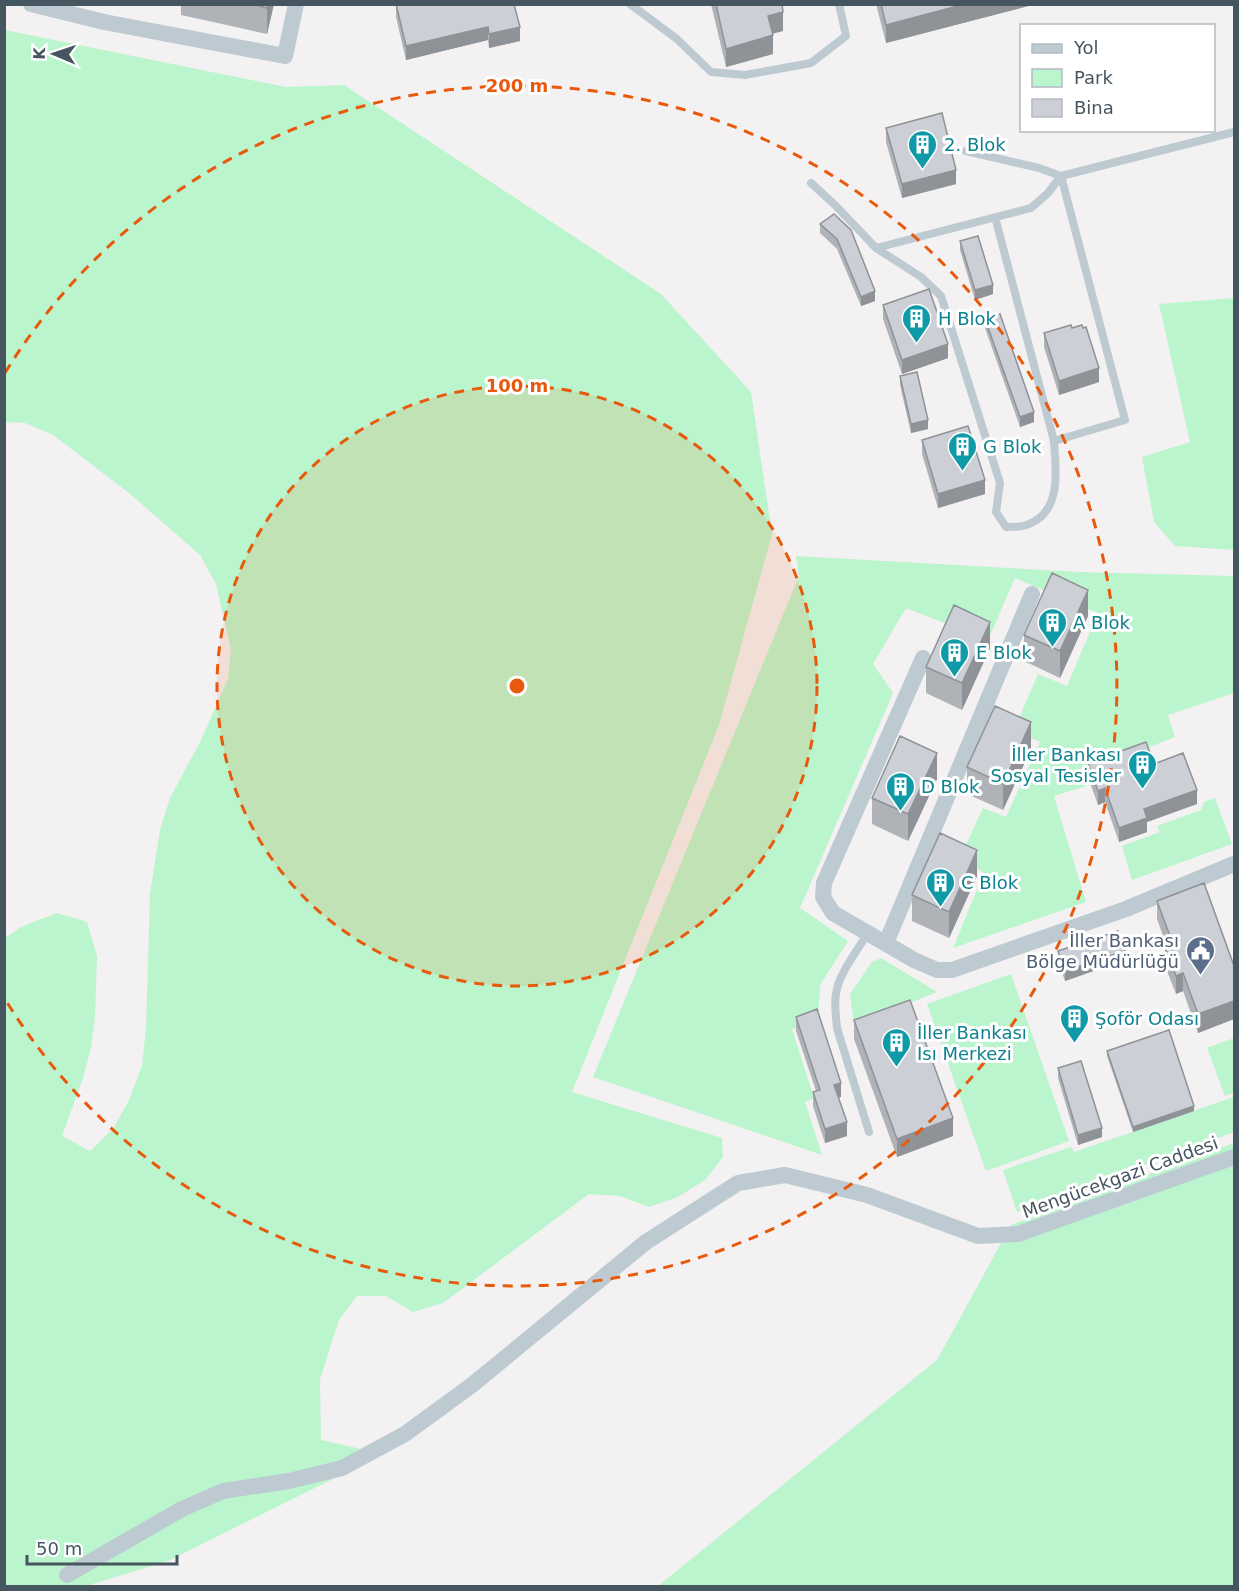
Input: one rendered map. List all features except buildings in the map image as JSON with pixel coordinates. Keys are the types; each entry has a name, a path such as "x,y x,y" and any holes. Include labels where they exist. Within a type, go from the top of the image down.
{"street":[{"path":"31,4 116,25 285,56 296,4"},
{"path":"886,943 1032,594"},
{"path":"923,658 822,890 823,897 833,912 928,967 943,971 952,970 1126,909 1234,864"},
{"name":"Mengücekgazi Caddesi","path":"67,1575 182,1509 223,1491 289,1481 342,1468 405,1434 472,1385 646,1242 738,1183 785,1174 867,1195 978,1236 1018,1234 1234,1157"}],"lane":[{"path":"630,4 676,39 711,72 745,75 811,63 846,36 839,4"},
{"path":"966,151 1039,168 1061,176 1234,132"},
{"path":"876,248 1030,208 1048,193 1061,176"},
{"path":"1054,441 1125,420 1061,176"},
{"path":"811,183 876,248 921,277 942,296 1000,483 996,512 1006,527 1028,525 1042,516 1052,505 1056,478 1054,441 995,217"},
{"path":"868,933 843,975 836,992 835,1011 837,1028 869,1132"}],"green space":[{"path":"5,30 286,87 344,85 661,294 751,392 772,534 719,725 572,1092 722,1138 723,1157 705,1180 678,1197 649,1207 620,1196 589,1194 443,1303 413,1312 386,1296 357,1296 339,1320 320,1379 321,1440 383,1454 168,1561 86,1586 5,1586 5,938 21,927 57,913 87,922 97,956 95,1016 91,1048 83,1078 62,1136 90,1151 113,1129 128,1102 142,1066 146,1028 150,894 160,830 170,798 201,740 228,679 231,649 216,584 200,555 129,493 53,435 25,423 5,422"},
{"path":"1234,298 1234,550 1175,546 1154,522 1142,457 1190,442 1159,304"},
{"path":"796,556 1080,572 1234,576 1234,693 1168,715 1175,737 1084,773 1086,786 1054,796 1086,902 953,948 984,873 960,858 983,808 1006,817 1040,742 1014,730 1038,674 1067,686 1098,613 1015,578 988,640 906,608 873,664 893,693 800,908 848,941 820,985 818,1021 792,1029 814,1098 805,1102 822,1155 593,1077 799,576"},
{"path":"1215,798 1232,844 1132,880 1122,846 1160,832 1157,826 1201,810 1204,802"},
{"path":"881,958 937,992 854,1026 850,994 872,962"},
{"path":"1011,974 1069,1141 986,1171 927,1004"},
{"path":"1234,1038 1234,1093 1225,1096 1207,1048"},
{"path":"1234,1097 1234,1132 1017,1212 1003,1170 1071,1147 1074,1152"},
{"path":"1234,1143 1234,1586 658,1586 937,1360 1011,1225"}],"place":[{"name":"2. Blok","path":"923,170"},
{"name":"H Blok","path":"917,344"},
{"name":"G Blok","path":"962,472"},
{"name":"A Blok","path":"1052,648"},
{"name":"E Blok","path":"955,678"},
{"name":"İller Bankası Sosyal Tesisler","path":"1142,790"},
{"name":"D Blok","path":"900,812"},
{"name":"C Blok","path":"940,908"},
{"name":"İller Bankası Bölge Müdürlüğü","path":"1200,976"},
{"name":"Şoför Odası","path":"1074,1044"},
{"name":"İller Bankası Isı Merkezi","path":"896,1068"}]}
